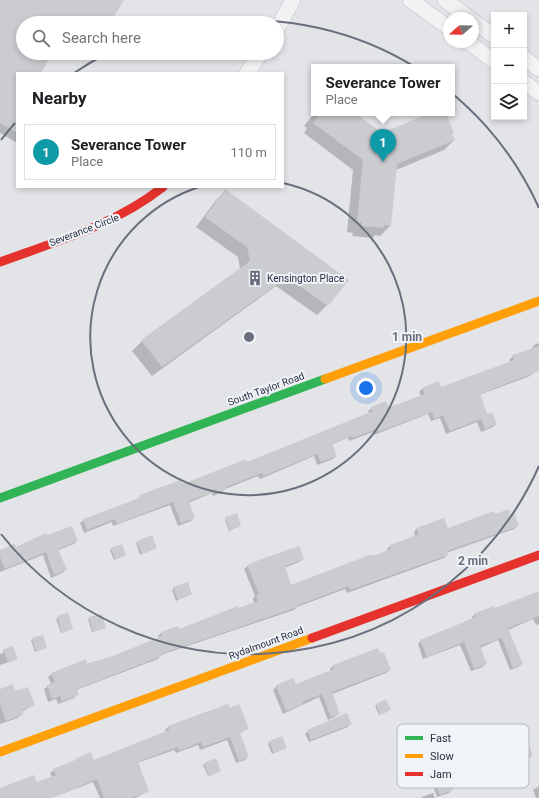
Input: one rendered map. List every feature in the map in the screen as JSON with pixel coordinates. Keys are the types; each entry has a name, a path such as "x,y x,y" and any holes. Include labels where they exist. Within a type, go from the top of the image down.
{"street":[{"path":"284,16 293,0"},
{"path":"410,0 443,24"},
{"path":"445,0 462,12"},
{"path":"479,25 491,34"},
{"path":"476,48 491,59"},
{"path":"248,72 255,60"},
{"path":"527,60 539,68"},
{"path":"527,84 539,93"},
{"name":"Severance Circle","path":"0,262 120,216 144,202 162,188"},
{"name":"South Taylor Road","path":"0,498 539,301"},
{"name":"Rydalmount Road","path":"0,752 539,555"}],"building":[{"path":"0,0 124,0 114,16 16,16 16,60 49,60 42,72 16,72 16,132 0,123"},
{"path":"318,116 359,116 382,133 423,116 447,116 454,133 452,134 455,140 397,164 391,226 384,225 384,228 362,226 362,223 357,222 363,160 313,123"},
{"name":"Kensington Place","path":"225,189 349,280 328,306 287,277 162,367 141,340 250,261 247,247 205,217"},
{"path":"539,346 539,371 480,394 487,414 492,412 497,424 485,429 481,419 450,431 443,415 434,419 432,412 378,432 377,429 353,438 352,436 332,443 337,456 321,462 317,454 263,476 262,473 226,487 226,489 217,493 216,491 189,501 195,518 181,523 173,502 117,524 115,519 87,530 83,519 140,498 139,495 181,480 182,483 188,482 246,459 247,462 373,411 371,407 386,401 390,407 425,394 422,388 439,381 441,387 514,360 512,355"},
{"path":"509,509 510,514 514,512 519,526 447,551 448,555 350,590 349,586 298,605 298,607 161,654 162,656 77,689 79,695 62,701 60,696 52,699 47,685 55,682 51,673 86,659 87,664 113,656 162,636 161,632 178,626 179,629 238,606 239,608 258,601 256,595 259,594 247,565 259,560 299,546 304,559 285,566 291,585 372,554 373,556 391,549 390,545 419,534 416,528 444,518 448,528 494,511 495,514"},
{"path":"237,513 241,526 230,530 225,517"},
{"path":"72,526 78,541 58,549 67,570 54,575 46,552 5,569 0,557 0,550 15,544 16,547 46,533 47,535"},
{"path":"152,535 157,548 142,554 137,541"},
{"path":"122,544 126,555 115,559 111,548"},
{"path":"188,582 192,594 178,600 173,587"},
{"path":"539,591 539,616 508,628 523,664 513,668 502,638 480,646 487,664 474,669 464,642 427,657 420,640 476,617 475,613 494,606 495,608"},
{"path":"68,612 73,629 62,633 57,616"},
{"path":"102,614 106,628 93,632 89,617"},
{"path":"43,635 47,648 36,651 32,638"},
{"path":"13,646 18,659 8,662 3,649"},
{"path":"378,648 380,653 384,652 391,670 332,692 340,714 331,717 322,694 302,702 303,704 286,711 276,685 293,678 296,684 334,669 333,665"},
{"path":"13,684 15,691 28,687 35,705 22,710 23,715 6,721 0,704 0,689"},
{"path":"386,699 391,710 380,715 376,704"},
{"path":"228,704 230,708 239,704 249,729 240,733 249,757 239,761 230,737 203,747 201,742 179,751 178,747 138,762 149,791 131,798 104,798 97,779 51,798 0,798 0,788 34,775 37,782 56,775 53,769 91,752 94,760 169,730 168,726"},
{"path":"347,713 352,724 311,740 307,730"},
{"path":"282,736 287,748 274,753 269,741"},
{"path":"529,746 533,755 529,756"},
{"path":"216,758 221,771 209,776 204,763"},
{"path":"437,788 452,788 453,790 440,795"}],"traffic: fast":[{"path":"0,498 325,379"}],"traffic: slow":[{"path":"325,379 539,301"},
{"path":"0,752 312,638"}],"traffic: jam":[{"path":"0,262 64,239 105,222 145,200 162,188"},
{"path":"312,638 539,555"}],"place":[{"name":"Severance Tower","path":"383,162"},
{"name":"Kensington Place","path":"255,278"}]}
